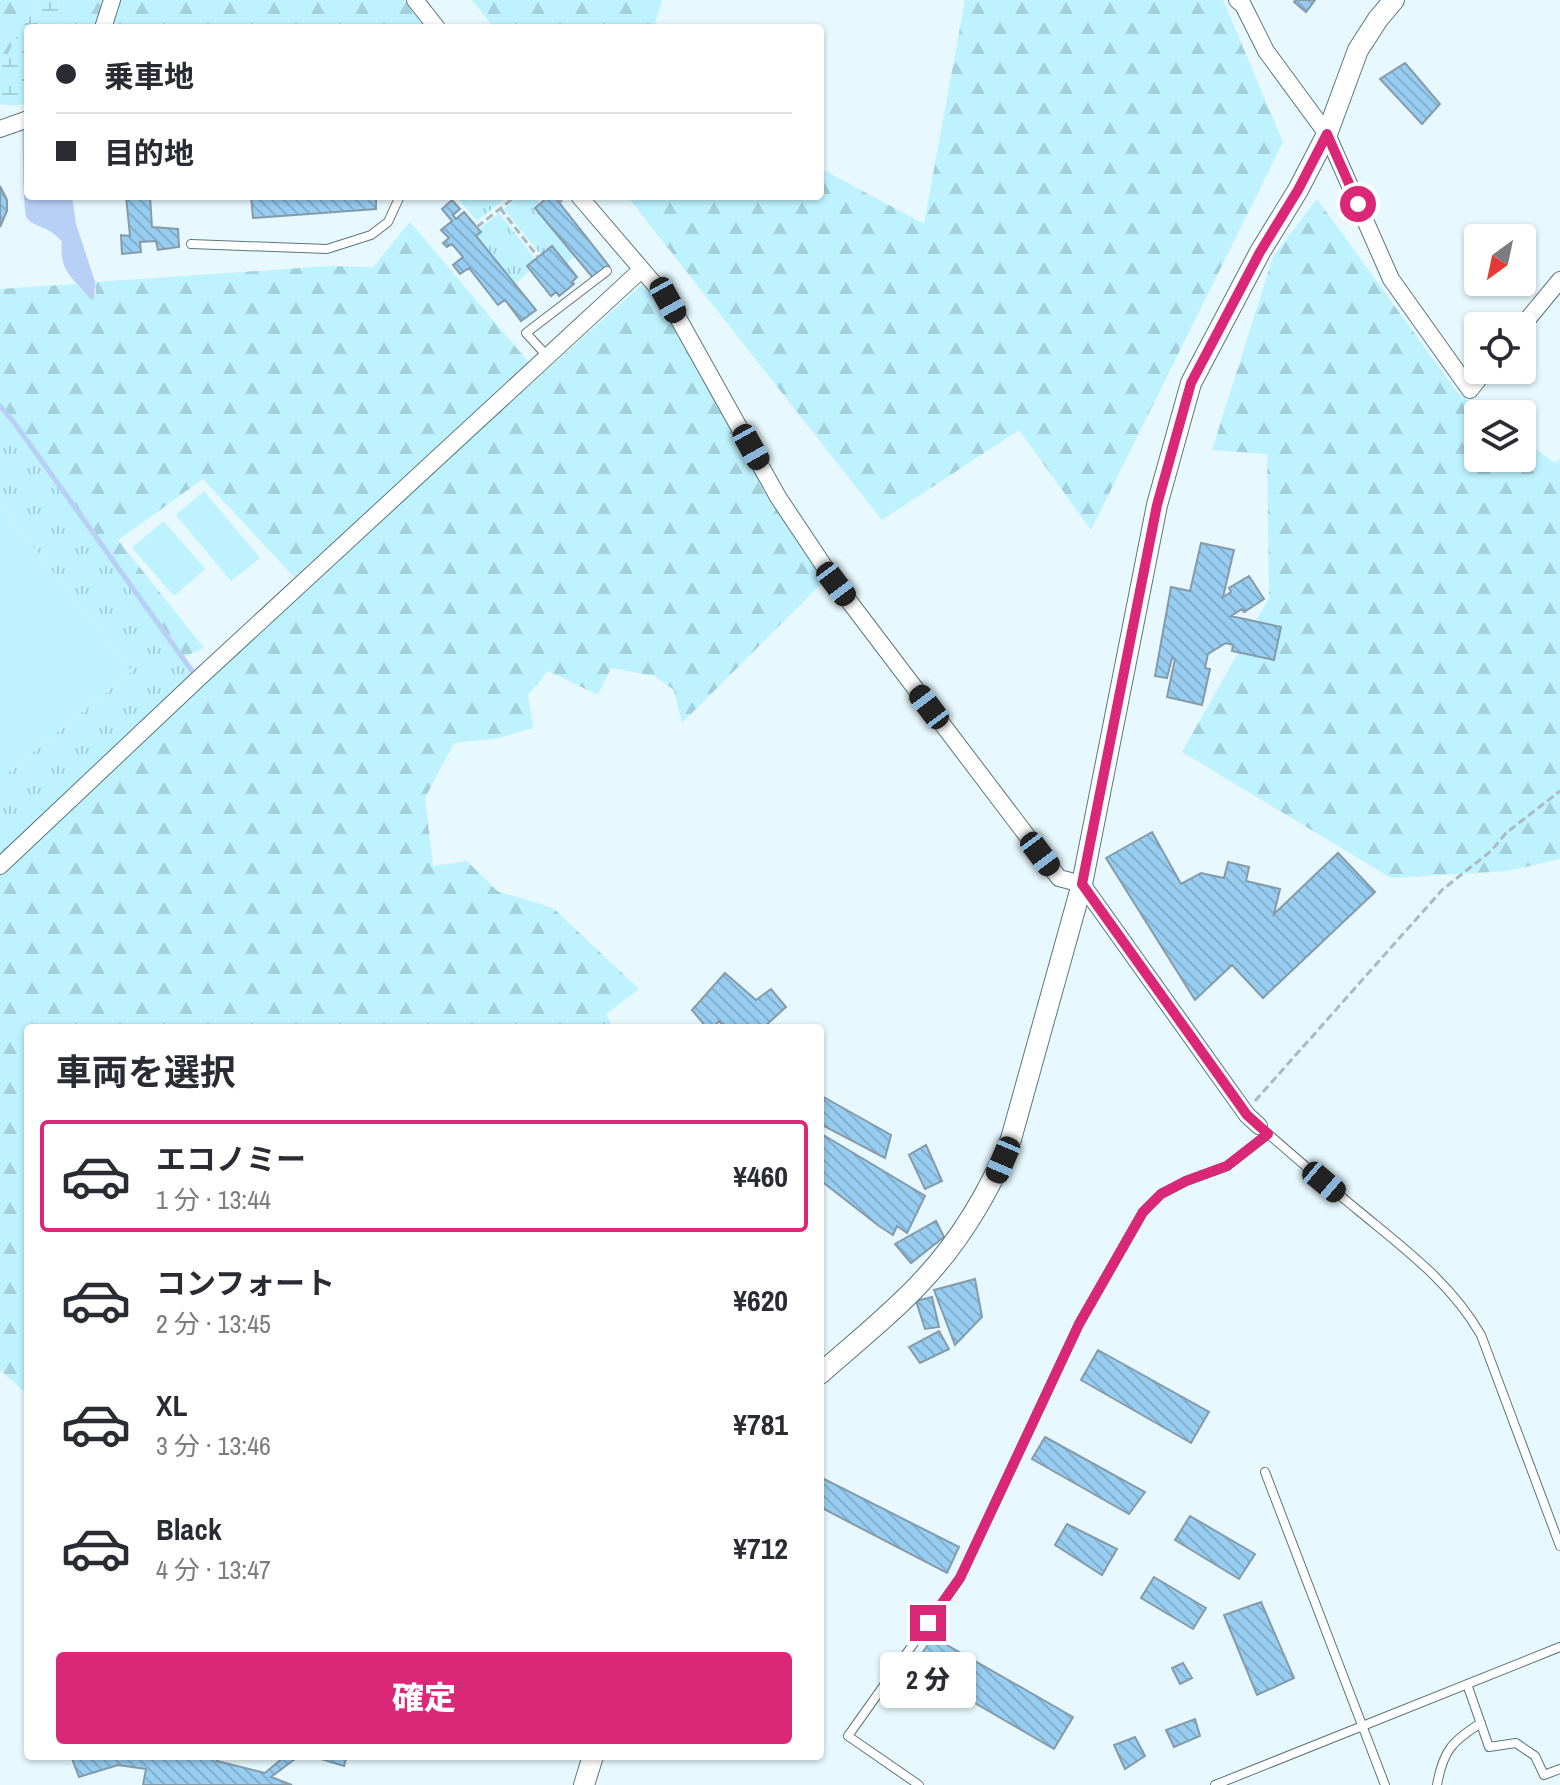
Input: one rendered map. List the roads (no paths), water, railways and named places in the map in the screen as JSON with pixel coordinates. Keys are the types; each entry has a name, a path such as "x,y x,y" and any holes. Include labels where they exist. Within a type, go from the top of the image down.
{"street":[{"path":"104,24 112,0"},
{"path":"415,0 434,24"},
{"path":"1237,0 1243,5 1266,51 1327,134 1391,279 1464,382"},
{"path":"824,1370 923,1280 950,1248 994,1180 1011,1139 1082,884 1157,505 1191,383 1327,134 1358,50 1394,0"},
{"path":"0,129 24,120"},
{"path":"582,200 668,300 778,497 836,584 1059,878 1082,884 1246,1112 1264,1130"},
{"path":"0,866 641,270"},
{"path":"1534,312 1560,280"},
{"path":"584,1785 592,1760"}],"lane":[{"path":"191,244 327,249 371,235 388,222 398,200"},
{"path":"548,357 526,333 607,271"},
{"path":"919,1785 848,1736 960,1578 1079,1324 1143,1212 1161,1194 1227,1166 1264,1130 1448,1287 1466,1309 1481,1335 1560,1546"},
{"path":"1265,1472 1385,1785"},
{"path":"1215,1785 1560,1647"},
{"path":"1467,1684 1489,1747 1516,1743 1535,1756 1544,1775 1560,1769"},
{"path":"1437,1785 1441,1766 1456,1738 1481,1723"}],"waterway":[{"path":"0,406 197,678"}]}
